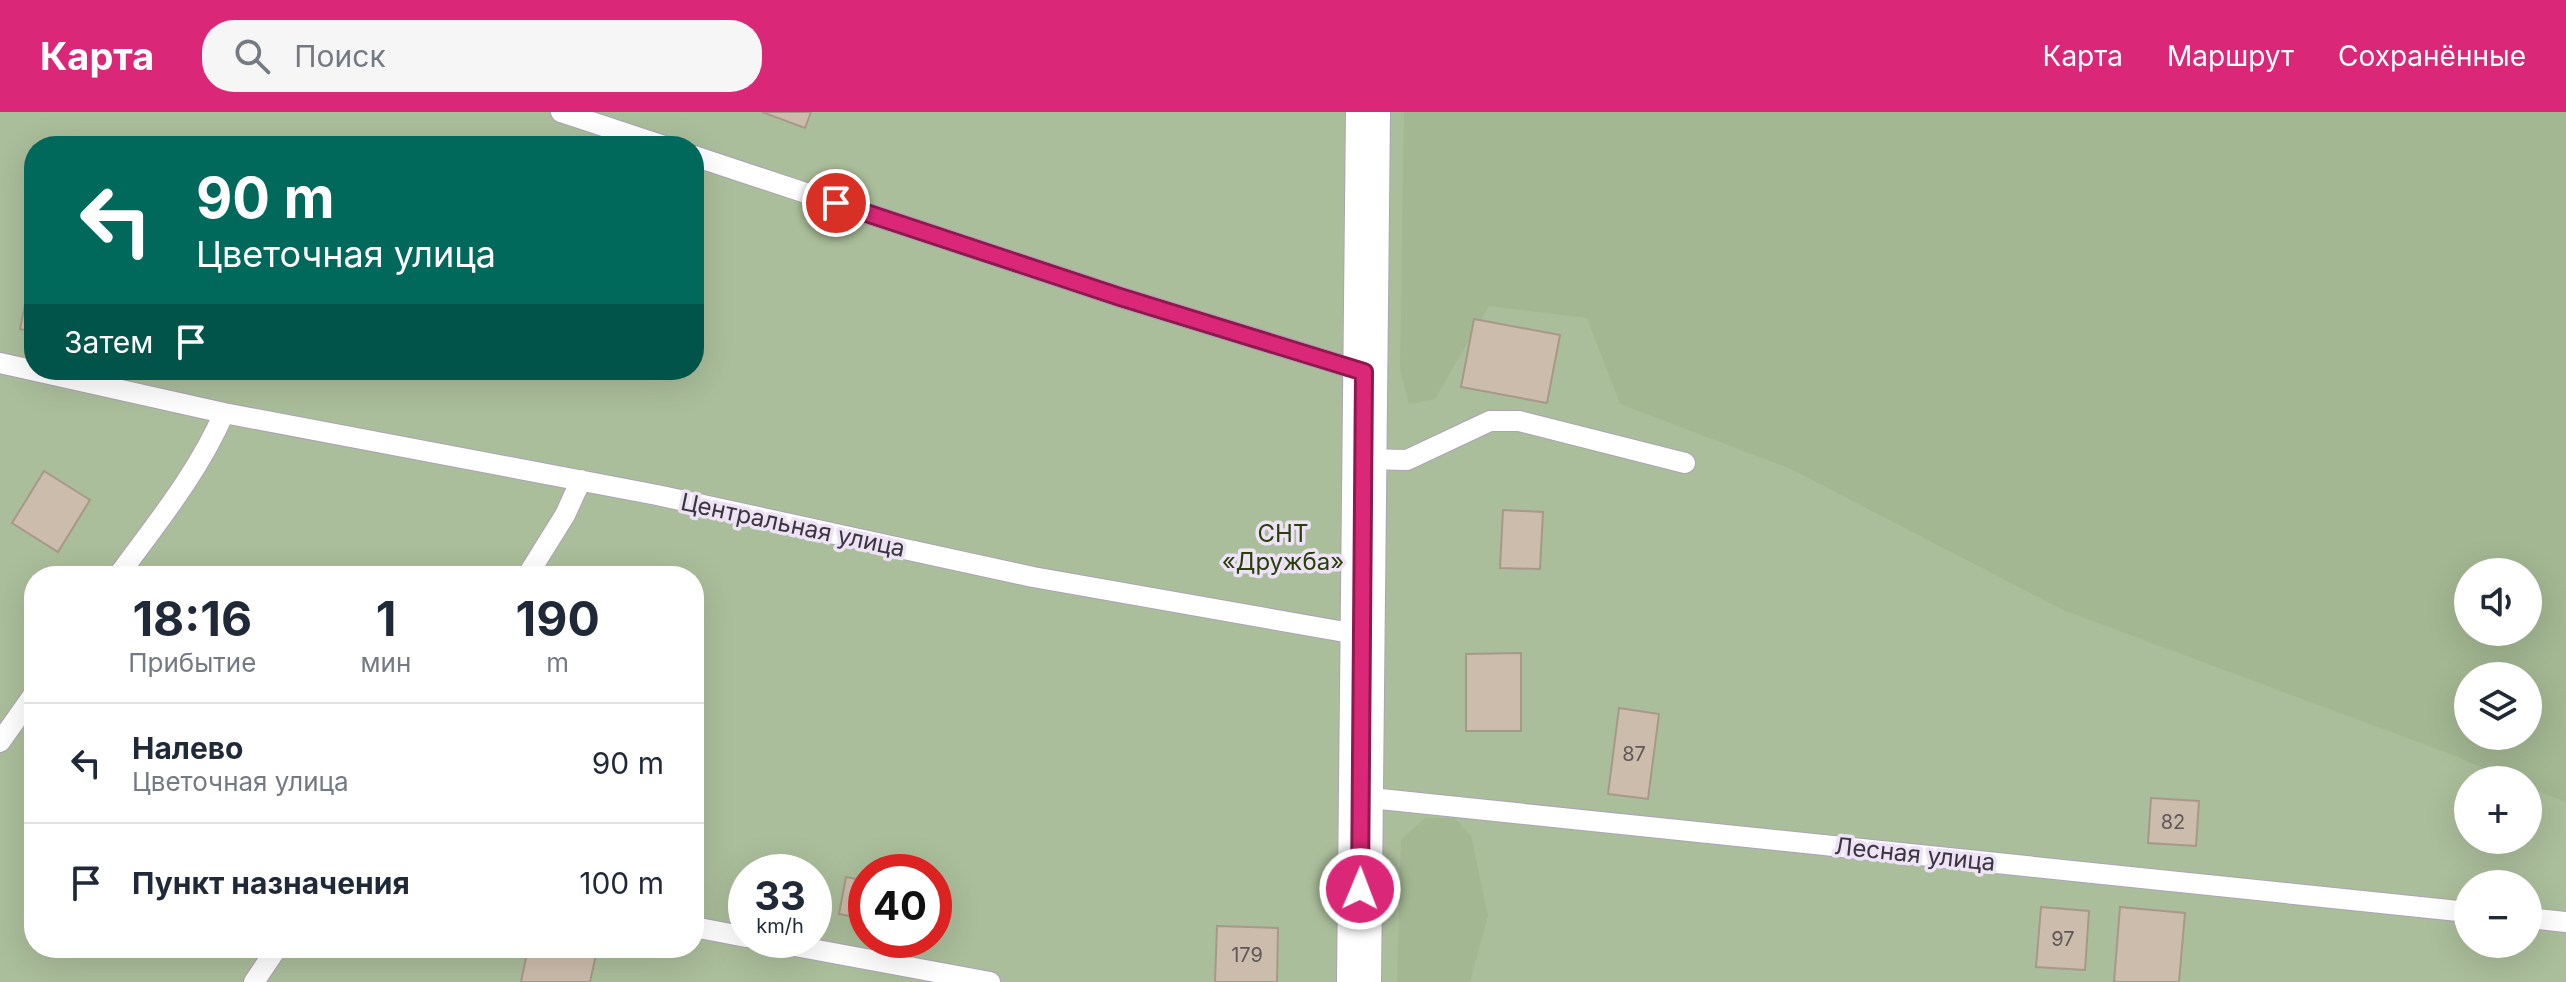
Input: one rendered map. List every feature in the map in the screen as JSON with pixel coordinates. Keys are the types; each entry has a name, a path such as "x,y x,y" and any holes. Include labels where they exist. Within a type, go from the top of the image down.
{"street":[{"path":"1359,982 1368,112"}],"lane":[{"path":"561,112 634,136"},
{"path":"704,159 1120,297 1364,372"},
{"name":"Центральная улица","path":"0,363 24,368"},
{"name":"Центральная улица","path":"76,380 224,413 581,480 1033,577 1362,635"},
{"path":"125,566 191,474 212,441 224,413"},
{"path":"1364,459 1407,460 1490,421 1519,421 1685,463"},
{"path":"533,566 565,515 581,480"},
{"path":"0,742 24,708"},
{"name":"Лесная улица","path":"1361,797 2454,911"},
{"path":"2542,919 2566,922"},
{"path":"704,929 728,934"},
{"path":"832,953 990,982"},
{"path":"254,982 270,958"}],"green space":[{"name":"СНТ «Дружба»","path":"0,112 1404,112 1404,116 2454,669 2454,750 2542,750 2542,732 2566,726 2566,982 0,982"},
{"path":"1404,112 2566,112 2566,802 2542,793 2542,766 2478,766 2063,610 1791,469 1620,404 1587,318 1489,306 1435,399 1409,404 1400,370"},
{"path":"1425,818 1455,818 1471,836 1488,915 1470,982 1397,982 1401,840"}],"building":[{"path":"762,112 811,112 805,128"},
{"path":"24,309 24,330 20,329"},
{"path":"1474,319 1560,335 1547,403 1461,387"},
{"path":"44,471 90,500 58,552 12,523"},
{"path":"1503,510 1543,512 1540,569 1500,568"},
{"path":"1521,653 1521,731 1466,731 1466,654"},
{"path":"1619,708 1659,714 1648,799 1608,794"},
{"path":"2151,798 2199,801 2196,846 2148,843"},
{"path":"846,877 848,877 848,916 839,914"},
{"path":"2041,907 2089,911 2085,970 2036,967"},
{"path":"2120,907 2185,913 2179,982 2114,982"},
{"path":"1217,926 1278,928 1277,982 1215,982"},
{"path":"526,958 595,958 590,982 521,982"}],"route":[{"path":"836,203 1120,297 1364,372 1360,889"}]}
